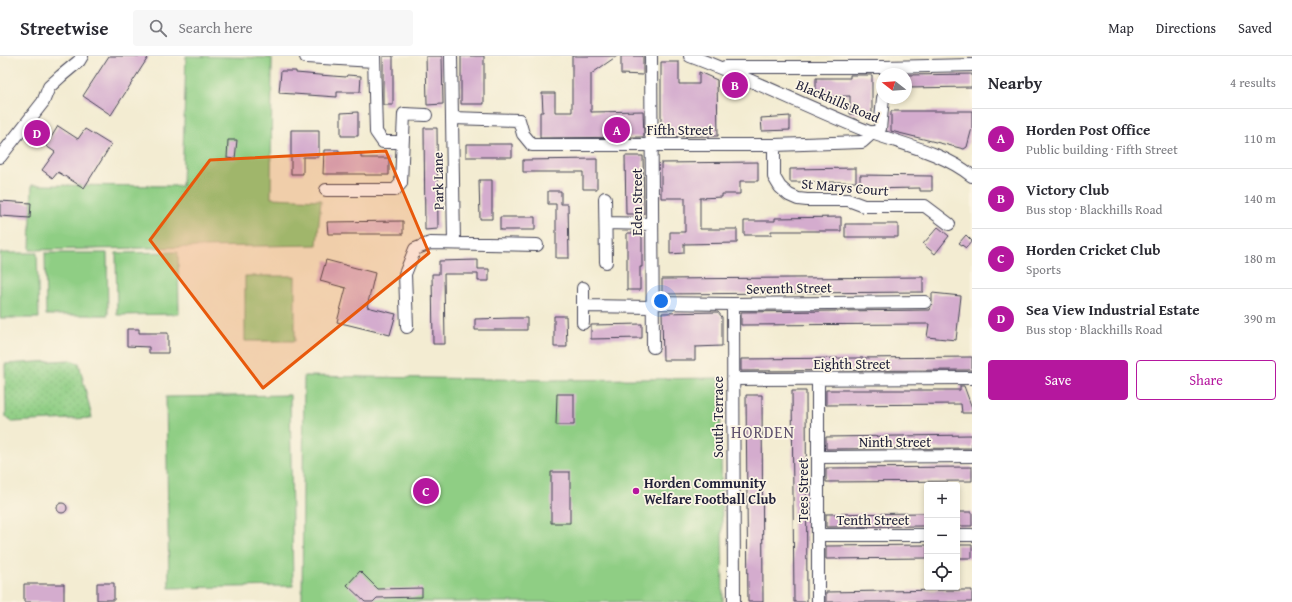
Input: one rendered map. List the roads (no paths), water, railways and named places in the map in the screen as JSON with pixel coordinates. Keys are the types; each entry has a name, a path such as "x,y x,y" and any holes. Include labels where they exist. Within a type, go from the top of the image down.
{"street":[{"path":"0,157 43,102 49,87 79,61 82,56"},
{"name":"Park Lane","path":"451,56 454,243"},
{"name":"Eden Street","path":"651,56 653,347"},
{"name":"Blackhills Road","path":"690,56 872,133 914,147 970,170"},
{"path":"306,57 374,58 376,132 384,142 402,142"},
{"path":"912,69 972,65"},
{"path":"719,67 876,71"},
{"path":"872,133 880,129 882,104"},
{"path":"326,190 395,190 401,183 404,114 426,115"},
{"name":"Fifth Street","path":"452,118 519,120 523,134 532,145 774,145 862,142 872,133"},
{"name":"St Marys Court","path":"774,145 774,177 780,188 789,195 798,199 807,200 848,200 864,206 925,206 949,224"},
{"path":"605,198 606,262"},
{"path":"606,223 652,224"},
{"path":"407,327 405,274 415,249 430,243 537,245"},
{"path":"583,288 583,323"},
{"name":"Seventh Street","path":"583,306 926,302"},
{"name":"South Terrace","path":"733,304 734,602"},
{"name":"Eighth Street","path":"733,379 972,378"},
{"name":"Tees Street","path":"818,379 818,602"},
{"name":"Ninth Street","path":"818,457 972,456"},
{"name":"Tenth Street","path":"818,535 924,535"},
{"path":"960,535 972,535"}],"place":[{"name":"Victory Club","path":"735,85"},
{"name":"Horden Post Office","path":"617,130"},
{"name":"Sea View Industrial Estate","path":"37,133"},
{"name":"Horden Cricket Club","path":"426,491"},
{"name":"Horden Community Welfare Football Club","path":"636,491"}],"district":[{"name":"HORDEN","path":"763,432"}]}
